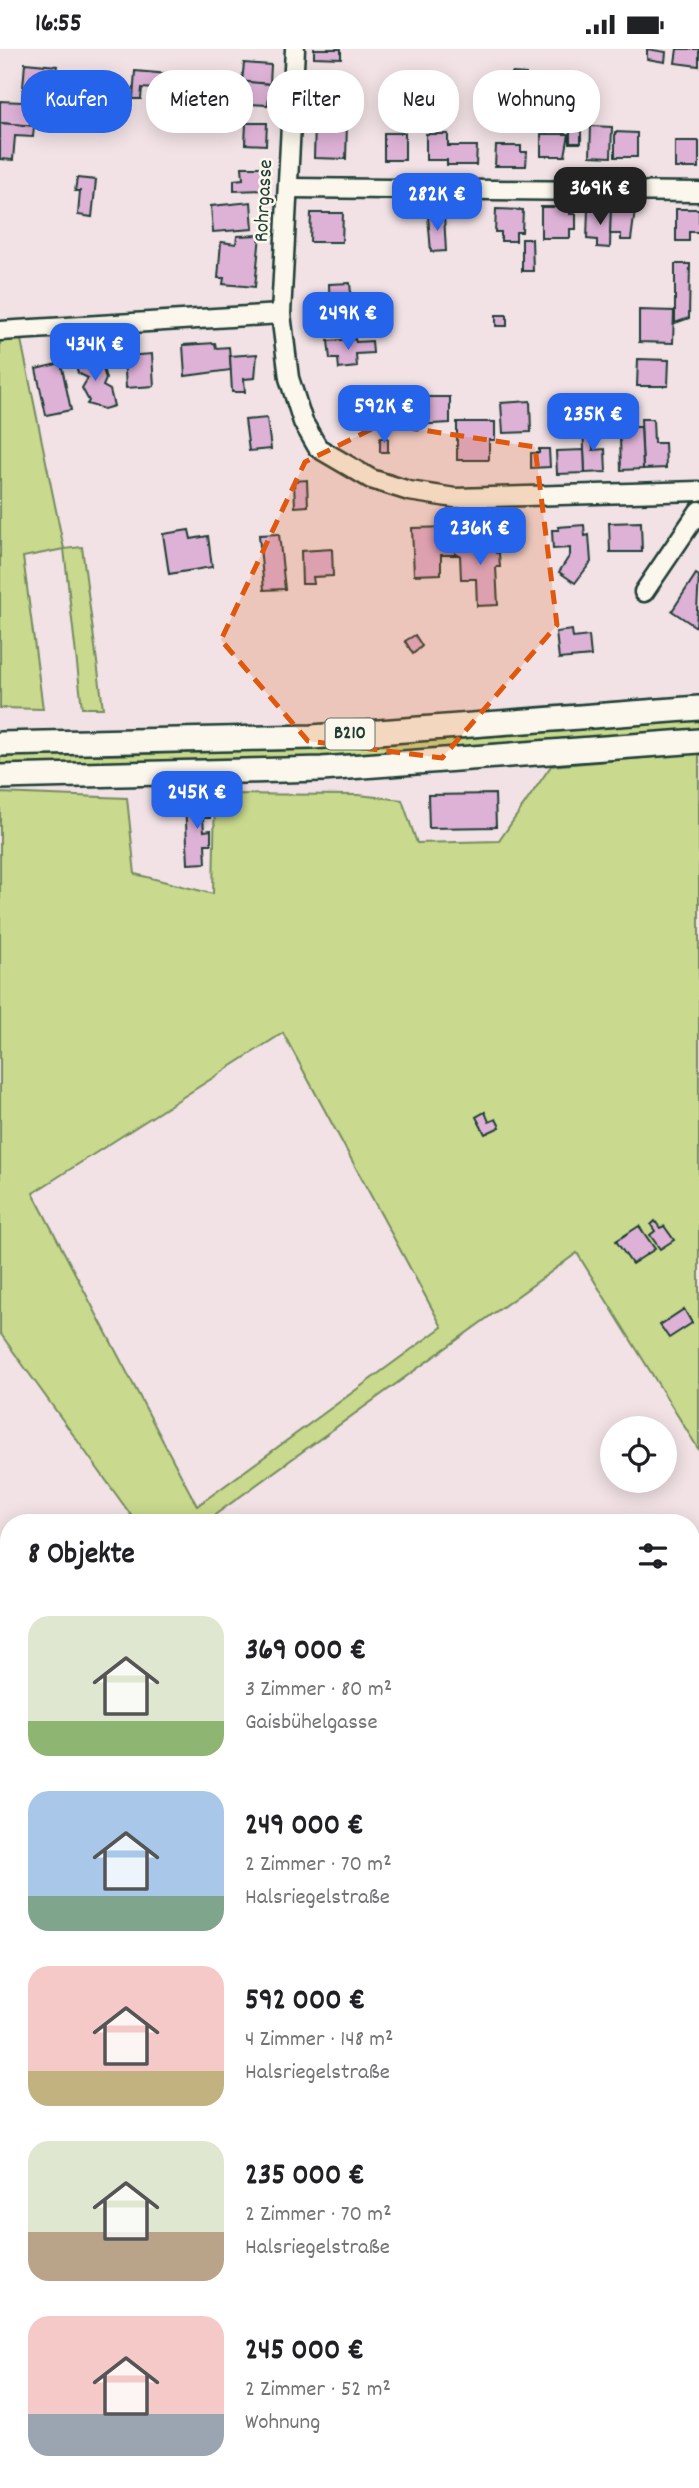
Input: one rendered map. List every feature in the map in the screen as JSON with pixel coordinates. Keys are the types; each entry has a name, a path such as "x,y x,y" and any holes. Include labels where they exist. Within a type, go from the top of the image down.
{"main road":[{"name":"B210","path":"0,744 312,737 699,708"},
{"name":"B210","path":"0,777 322,769 699,741"}],"street":[{"name":"Rohrgasse","path":"295,49 290,188 281,314 289,378 303,422 318,448 371,479 409,491 455,498 699,491"},
{"path":"290,188 699,192"},
{"path":"0,331 281,314"},
{"path":"644,592 699,512"}],"highlighted area":[{"path":"382,424 535,447 557,625 442,758 308,741 221,640 305,462"}],"green space":[{"path":"20,335 64,549 23,557 43,709 0,708 0,336"},
{"path":"82,547 103,708 82,708 64,549"},
{"path":"699,720 699,732 287,761 0,767 0,756 262,750"},
{"path":"699,753 699,1450 577,1253 216,1514 130,1514 0,1333 0,793 127,798 135,874 213,894 215,794 359,795 402,800 417,843 499,841 551,766","holes":["283,1033 442,1327 197,1506 33,1193"]}],"building":[{"path":"314,49 341,49 341,58 314,57"},
{"path":"647,49 666,52 665,62 647,59"},
{"path":"677,49 699,49 699,66 675,63"},
{"path":"25,63 57,66 56,70 24,70"},
{"path":"244,63 271,65 271,70 267,70 267,84 253,83 253,70 243,70"},
{"path":"135,71 146,72 146,88 142,88 141,99 133,99"},
{"path":"253,82 267,84 267,105 253,104"},
{"path":"0,101 21,102 21,125 0,123"},
{"path":"0,123 21,125 21,133 33,133 33,137 15,136 13,160 0,159"},
{"path":"253,123 267,123 266,145 245,144 246,133 253,133"},
{"path":"600,126 612,127 611,157 590,156 591,133 600,133"},
{"path":"615,132 637,133 637,157 615,157"},
{"path":"315,133 347,133 346,159 314,158"},
{"path":"384,133 405,133 405,160 384,160"},
{"path":"570,133 581,133 581,143 570,143"},
{"path":"426,134 448,134 448,146 477,146 476,165 447,165 447,160 426,160"},
{"path":"541,134 569,134 565,156 541,156"},
{"path":"675,141 699,141 699,168 675,168"},
{"path":"496,146 521,146 521,152 527,152 526,166 495,166"},
{"path":"242,167 265,167 266,190 234,191 234,180 243,179"},
{"path":"77,178 96,180 92,217 78,215 80,191 75,191"},
{"path":"251,202 253,229 213,232 211,206"},
{"path":"541,207 570,207 570,214 576,214 576,229 570,229 570,238 541,238"},
{"path":"588,208 611,209 610,248 597,247 597,240 587,239"},
{"path":"496,209 523,210 522,232 516,232 516,241 501,241 501,232 495,232"},
{"path":"611,209 635,210 631,240 621,240 621,234 610,234"},
{"path":"676,209 699,209 699,232 689,232 689,241 676,241"},
{"path":"311,213 343,213 342,242 310,242"},
{"path":"444,215 446,251 431,252 428,216"},
{"path":"260,235 255,287 223,284 224,278 218,278 221,242 236,244 237,236"},
{"path":"522,239 532,239 533,271 522,271"},
{"path":"675,264 690,264 689,318 675,323"},
{"path":"350,283 352,304 340,305 341,314 330,315 329,284"},
{"path":"639,310 674,311 673,343 639,342"},
{"path":"496,315 507,315 507,326 496,326"},
{"path":"355,339 356,342 372,341 373,353 356,354 357,367 339,369 338,359 330,359 328,341"},
{"path":"215,343 216,348 229,347 231,370 185,376 183,345"},
{"path":"93,354 100,357 106,379 103,386 110,390 114,406 104,409 87,404 89,401 82,388 88,378 78,373 75,362 89,360"},
{"path":"152,354 154,386 126,388 124,356"},
{"path":"257,354 255,378 244,379 245,392 232,392 230,356"},
{"path":"638,359 669,360 668,386 637,386"},
{"path":"61,363 71,410 46,415 36,369"},
{"path":"399,397 450,397 450,423 414,425 414,419 399,419"},
{"path":"530,401 531,432 503,433 501,403"},
{"path":"267,418 271,449 249,451 245,420"},
{"path":"641,419 653,419 654,443 665,443 666,468 643,469"},
{"path":"457,422 495,422 495,440 489,440 489,460 457,460"},
{"path":"583,424 592,424 593,450 605,449 606,472 585,473"},
{"path":"627,427 641,427 643,469 621,470 620,438 627,438"},
{"path":"380,438 388,438 388,452 380,452"},
{"path":"539,449 549,449 550,467 531,468 531,453 539,453"},
{"path":"584,450 585,473 557,474 556,451"},
{"path":"307,480 308,506 295,507 294,481"},
{"path":"641,522 642,552 610,552 609,523"},
{"path":"584,525 585,536 589,535 591,562 575,583 559,572 570,555 570,548 553,549 552,530"},
{"path":"454,527 455,555 441,555 441,574 414,575 412,528"},
{"path":"189,530 191,539 208,536 212,567 169,574 163,534"},
{"path":"279,534 285,589 264,590 259,535"},
{"path":"477,537 478,542 495,541 496,553 499,553 500,567 496,567 498,605 477,606 476,579 461,579 460,555 455,555 455,538"},
{"path":"332,549 333,576 313,577 314,584 302,584 301,551"},
{"path":"696,574 699,576 696,627 672,611"},
{"path":"572,630 573,638 589,636 591,656 559,659 556,632"},
{"path":"415,635 422,646 413,654 405,641"},
{"path":"495,794 496,827 429,828 428,795"},
{"path":"210,801 210,818 203,818 204,831 211,830 211,844 205,844 206,863 188,864 185,802"},
{"path":"485,1112 489,1122 496,1119 500,1127 485,1134 476,1117"},
{"path":"655,1221 660,1228 664,1226 674,1240 660,1249 650,1235 655,1231 651,1225"},
{"path":"639,1226 655,1249 632,1264 616,1241"},
{"path":"684,1309 692,1323 669,1338 660,1325"}]}
